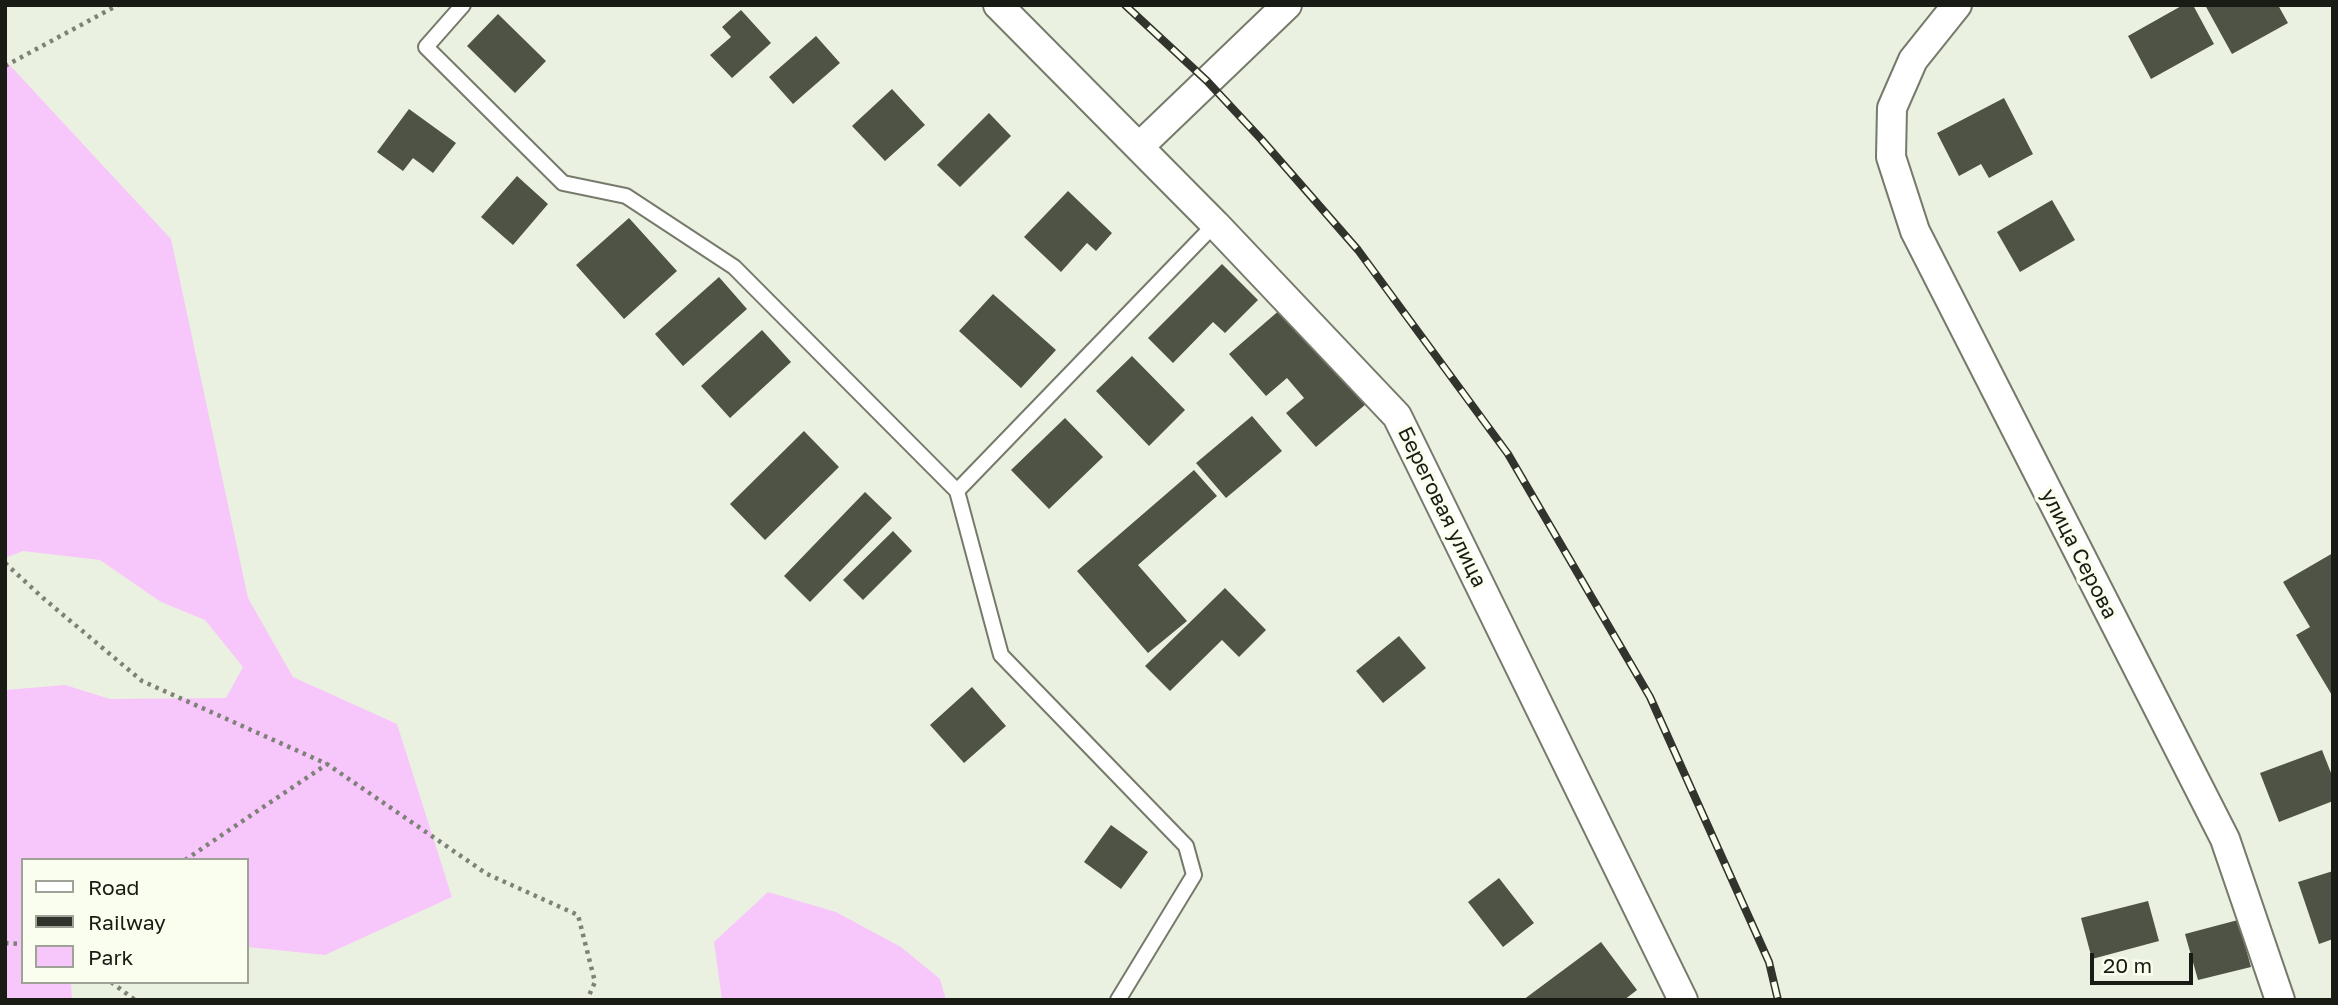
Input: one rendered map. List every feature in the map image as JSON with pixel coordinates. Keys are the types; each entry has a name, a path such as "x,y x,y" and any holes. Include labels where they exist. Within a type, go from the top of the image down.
{"street":[{"name":"Береговая улица","path":"998,5 1215,224 1397,416 1683,1000"},
{"path":"1139,147 1287,5"},
{"name":"улица Серова","path":"1957,5 1913,60 1892,108 1892,157 1914,231 2225,839 2280,1000"}],"lane":[{"path":"463,5 426,47 563,183 626,196 734,267 957,491 1001,655 1186,846 1194,875 1118,1000"},
{"path":"957,491 1215,224"}],"path":[{"path":"5,66 118,5"},
{"path":"5,563 142,681 327,764 487,874 578,915 595,982 587,1000"},
{"path":"188,858 327,764"},
{"path":"114,984 135,1000"}],"green space":[{"path":"5,60 171,239 248,598 293,677 397,724 452,897 325,955 248,947 248,858 21,858 21,984 71,984 72,1000 5,1000 5,690 65,685 110,699 226,698 243,667 205,620 161,602 100,560 23,551 5,558"},
{"path":"768,892 836,912 901,947 940,979 946,1000 722,1000 714,942"}],"building":[{"path":"2183,5 2193,5 2214,44 2151,79 2128,36"},
{"path":"2205,5 2278,5 2288,23 2232,54"},
{"path":"741,10 771,43 732,78 710,55 731,37 722,27"},
{"path":"498,14 546,61 515,93 467,46"},
{"path":"816,36 840,63 793,104 769,77"},
{"path":"892,89 925,125 885,161 852,126"},
{"path":"2004,98 2033,154 1989,178 1981,164 1959,176 1937,133"},
{"path":"409,109 456,143 433,173 413,158 403,171 377,152"},
{"path":"989,113 1011,136 960,187 937,165"},
{"path":"517,176 548,204 513,245 481,217"},
{"path":"1068,191 1112,233 1096,251 1087,243 1061,272 1024,237"},
{"path":"2052,200 2075,240 2020,272 1997,232"},
{"path":"629,218 677,271 624,319 576,265"},
{"path":"1222,264 1258,300 1225,333 1213,322 1173,363 1148,338"},
{"path":"719,277 747,309 683,366 655,334"},
{"path":"993,294 1056,350 1021,388 959,331"},
{"path":"1282,308 1366,404 1316,447 1286,413 1304,398 1287,378 1266,396 1229,354"},
{"path":"762,330 791,362 730,418 701,386"},
{"path":"1132,356 1185,410 1149,446 1096,391"},
{"path":"1252,416 1282,451 1226,498 1196,463"},
{"path":"1065,418 1103,457 1049,509 1011,470"},
{"path":"804,431 839,467 765,540 730,504"},
{"path":"1194,470 1217,496 1138,565 1187,621 1148,653 1077,571"},
{"path":"865,492 892,518 810,602 784,576"},
{"path":"893,531 912,551 863,600 843,580"},
{"path":"2333,553 2333,697 2296,635 2310,627 2283,582"},
{"path":"1225,588 1266,630 1239,657 1222,640 1170,691 1145,666"},
{"path":"1399,636 1426,668 1383,703 1356,671"},
{"path":"972,687 1006,726 964,763 930,725"},
{"path":"2322,750 2333,778 2333,801 2279,822 2260,773"},
{"path":"1111,825 1148,852 1121,889 1084,862"},
{"path":"2333,871 2333,939 2319,944 2298,882"},
{"path":"1499,878 1534,923 1503,947 1468,902"},
{"path":"2148,901 2159,941 2092,959 2081,918"},
{"path":"2238,920 2251,967 2198,980 2185,934"},
{"path":"1601,942 1637,990 1624,1000 1523,1000"}],"railway":[{"path":"1125,5 1207,81 1358,250 1508,454 1650,697 1769,962 1778,1000"}]}
